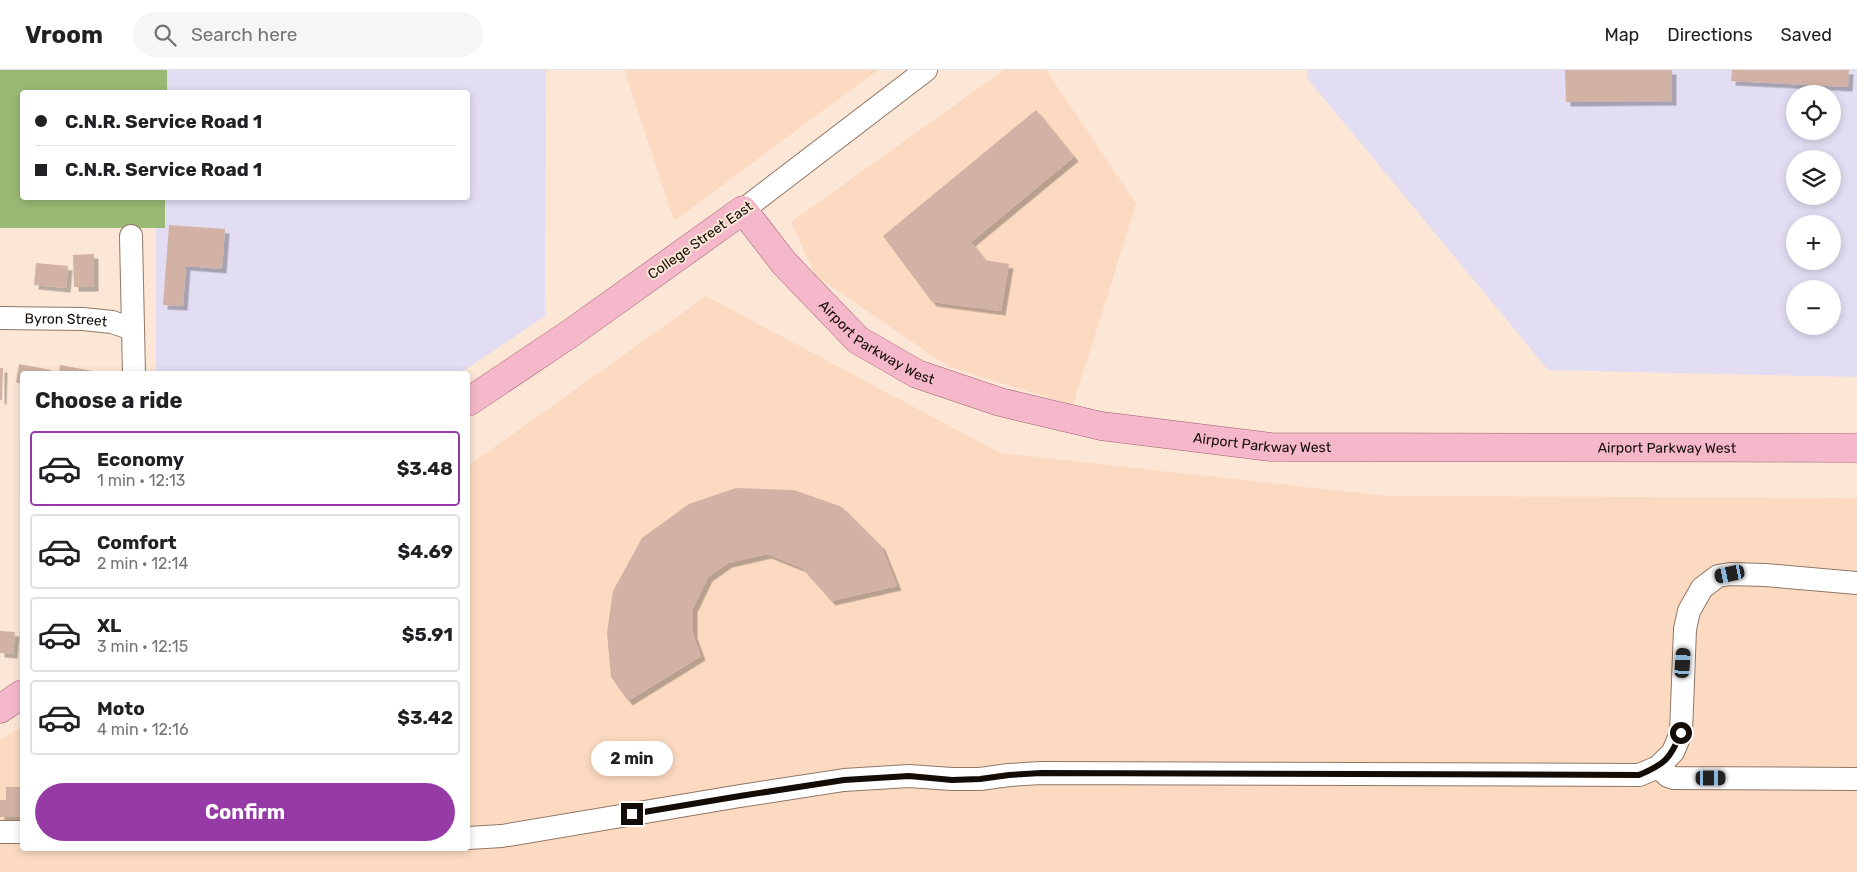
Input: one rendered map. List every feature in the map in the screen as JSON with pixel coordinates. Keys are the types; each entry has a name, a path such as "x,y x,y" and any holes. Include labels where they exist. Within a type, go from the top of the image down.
{"main road":[{"name":"College Street East","path":"470,401 571,333 743,210"},
{"name":"Airport Parkway West","path":"743,210 784,263 858,340 917,374 1000,402 1101,426 1271,447 1857,448"},
{"path":"0,709 20,695"}],"street":[{"name":"College Street East","path":"743,210 926,70"},
{"path":"131,236 134,371"},
{"name":"Byron Street","path":"0,318 83,318 112,322 132,329"},
{"path":"470,838 502,836 792,787 876,777 909,776 952,780 1041,773 1639,775 1658,767 1673,752 1681,733 1685,629 1689,611 1702,588 1718,576 1730,574 1857,583"},
{"path":"1658,767 1668,776 1674,778 1857,779"},
{"path":"0,832 20,832"}],"shaded area":[{"path":"157,70 546,70 545,316 463,371 156,371 156,200 470,200 470,90 157,90"},
{"path":"626,70 878,70 674,221"},
{"path":"1004,70 1046,70 1136,204 1073,405 949,367 816,276 791,222"},
{"path":"1307,70 1857,70 1857,377 1548,370 1307,78"},
{"path":"706,296 1000,453 1386,496 1857,498 1857,872 0,872 0,740 20,728 20,851 470,851 470,465"}],"green space":[{"path":"0,70 167,70 167,90 20,90 20,200 165,200 165,228 0,228"}],"building":[{"path":"1565,70 1672,70 1672,101 1566,102"},
{"path":"1732,70 1849,70 1848,87 1841,87 1841,85 1731,81"},
{"path":"1036,110 1074,157 971,242 985,260 1009,264 1001,311 932,302 883,236"},
{"path":"169,225 225,229 222,269 186,266 183,306 163,305"},
{"path":"94,254 94,287 74,287 73,255"},
{"path":"36,263 68,266 66,288 34,285"},
{"path":"19,364 51,370 20,371 20,383 16,382"},
{"path":"60,365 93,371 59,371"},
{"path":"0,368 3,368 2,400 0,400"},
{"path":"736,488 794,490 842,507 881,546 897,586 831,601 802,568 767,554 728,563 708,577 693,608 693,634 701,656 628,701 611,677 607,633 613,591 642,538 689,504"},
{"path":"0,631 15,632 13,654 0,653"},
{"path":"6,787 20,787 20,817 0,817 0,800 6,800"}],"route":[{"path":"632,814 792,787 876,777 909,776 952,780 1041,773 1639,775 1658,767 1666,760 1673,752 1681,733"}]}
